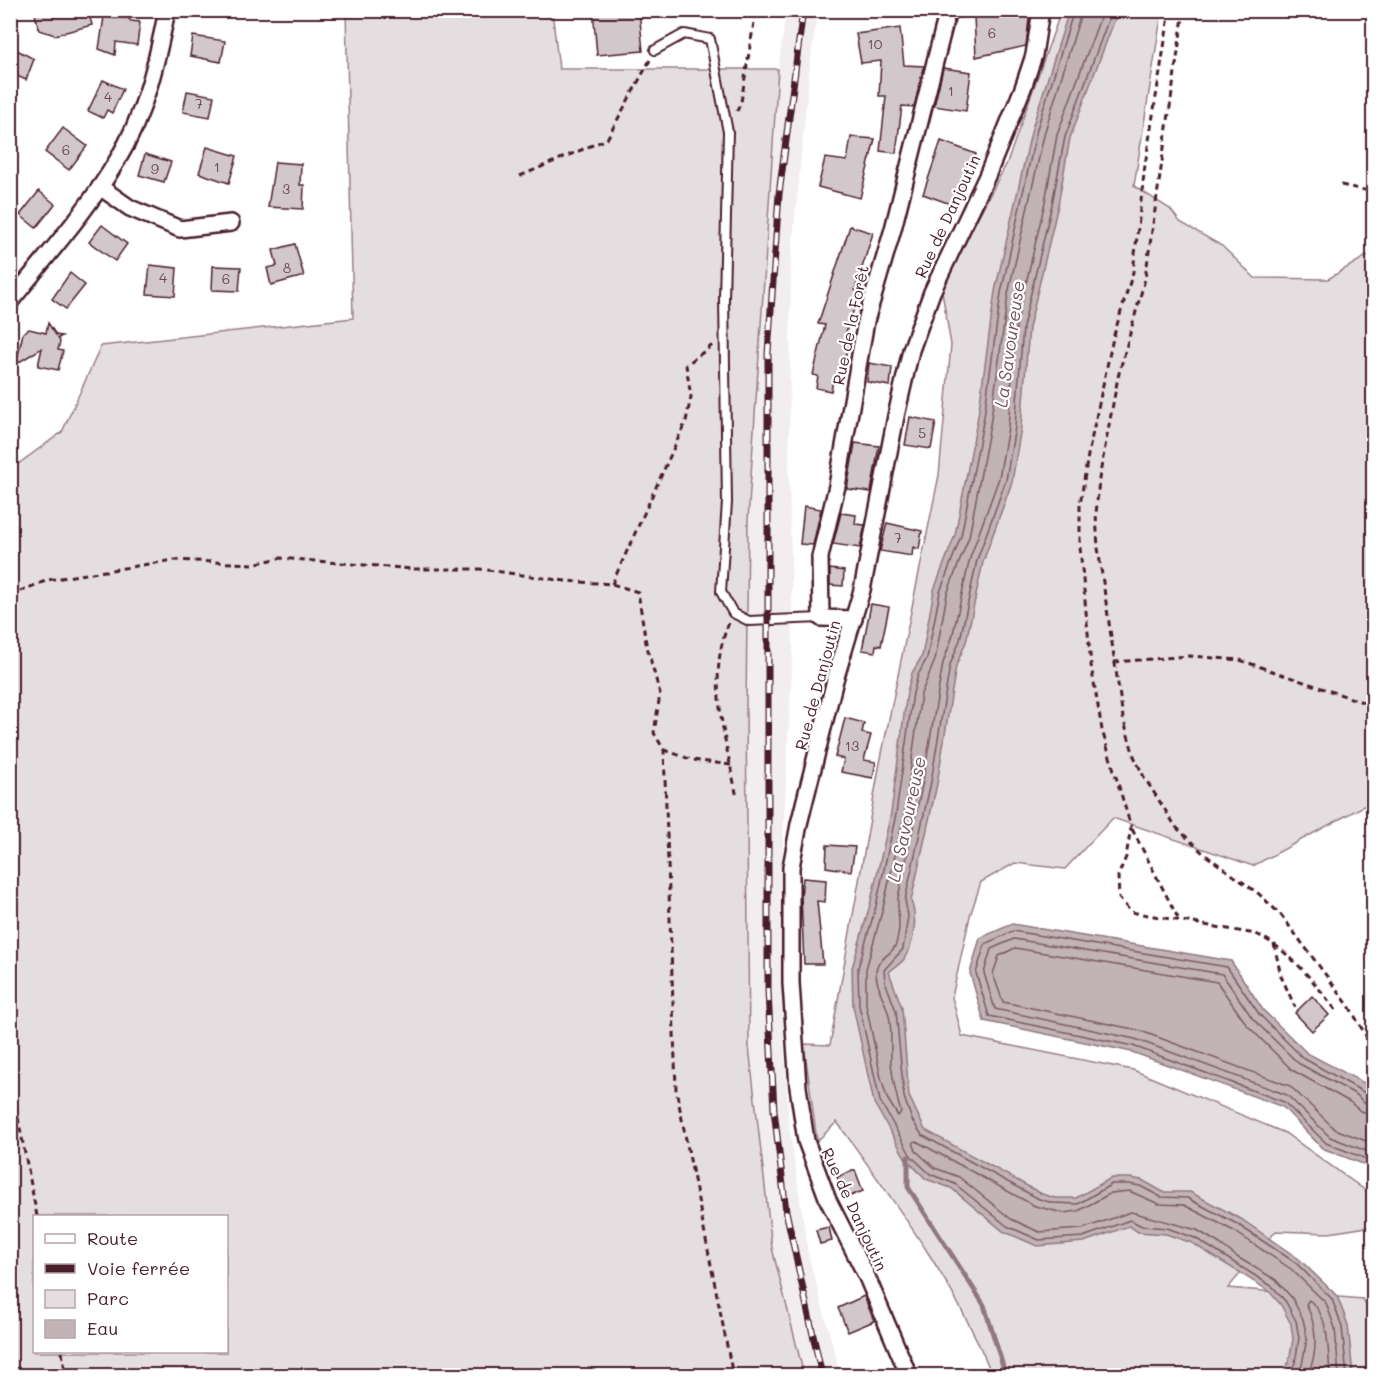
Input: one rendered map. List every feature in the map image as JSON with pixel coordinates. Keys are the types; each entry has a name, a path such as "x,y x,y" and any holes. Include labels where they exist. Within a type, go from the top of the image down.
{"street":[{"path":"10,302 100,187 120,157 156,64 167,10"},
{"name":"Rue de Danjoutin","path":"909,1376 867,1277 828,1200 810,1157 802,1125 795,1056 790,938 791,867 799,824 835,680 854,619 896,416 921,319 987,176 1023,88 1034,55 1041,10"},
{"name":"Rue de la Forêt","path":"821,618 820,556 837,486 866,321 893,229 948,12"},
{"path":"100,187 130,208 180,229 231,223"},
{"path":"821,618 854,619"}],"lane":[{"path":"948,12 975,10"},
{"path":"655,50 684,34 710,39 728,132 725,339 727,502 721,580 723,600 742,619 759,622 821,618"}],"path":[{"path":"728,132 741,102 756,10"},
{"path":"1170,10 1145,165 1133,272 1108,361 1080,505 1080,547 1091,665 1102,730 1131,827 1178,918"},
{"path":"1184,10 1143,287 1118,377 1099,479 1096,514 1098,548 1114,662 1128,738 1139,766 1158,802 1176,827 1204,854 1259,894 1281,915 1349,1006 1374,1050"},
{"path":"520,176 608,140 655,50"},
{"path":"1341,185 1374,192"},
{"path":"612,584 686,421 691,397 686,365 692,358 725,339"},
{"path":"10,595 48,580 174,560 252,564 280,558 413,568 480,568 565,581 612,584 638,592 646,643 660,694 654,733 664,750 676,1089 733,1376"},
{"path":"10,633 18,593"},
{"path":"734,613 722,638 719,693 737,798"},
{"path":"1114,662 1190,656 1240,660 1374,706"},
{"path":"664,750 693,760 731,765"},
{"path":"1131,827 1126,857 1118,876 1119,898 1131,912 1178,918 1256,934 1274,942 1314,982 1338,1012"},
{"path":"1274,942 1281,976 1295,1007"},
{"path":"10,1076 37,1215"},
{"path":"62,1353 66,1376"}],"shaded area":[{"path":"786,11 818,11 810,64 791,261 789,469 793,647 781,881 784,1045 789,1125 808,1253 841,1376 804,1375 772,1248 749,1047 746,710 748,520 778,69"}],"green space":[{"path":"346,11 552,11 559,69 778,69 748,520 746,710 749,1047 772,1248 804,1375 11,1375 10,470 62,432 101,346 353,318"},
{"path":"1061,11 1162,11 1134,186 1170,209 1180,222 1222,246 1255,278 1328,279 1373,252 1373,801 1253,866 1113,818 1065,869 1015,863 981,882 970,916 952,997 962,1036 1133,1070 1285,1133 1373,1196 1373,1226 1329,1233 1276,1231 1228,1288 1363,1299 1373,1320 1373,1375 992,1375 942,1275 902,1213 837,1122 817,1141 804,1044 830,1045 879,768 939,475 951,345 941,286 1007,163"}],"water":[{"name":"La Savoureuse","path":"1069,11 1118,11 1070,138 1058,205 1029,328 1021,427 1012,482 983,562 966,642 956,666 937,784 911,901 914,915 912,939 904,959 889,972 902,1008 909,1096 925,1130 1042,1194 1055,1198 1076,1198 1111,1178 1130,1178 1142,1180 1163,1192 1190,1192 1241,1219 1299,1259 1337,1296 1348,1325 1353,1375 1281,1375 1289,1362 1293,1339 1291,1324 1281,1305 1269,1291 1192,1243 1166,1234 1138,1232 1129,1226 1084,1242 1037,1246 1003,1231 951,1188 926,1179 906,1159 874,1103 853,1006 852,968 870,905 891,813 907,692 912,673 922,656 934,590 955,535 978,416 995,291 1032,128"},
{"path":"1012,924 1231,961 1263,1010 1307,1053 1368,1085 1373,1096 1373,1168 1322,1148 1283,1107 1132,1052 984,1021 970,973 980,938"}],"building":[{"path":"34,10 88,10 92,25 55,35 39,30"},
{"path":"593,10 639,10 643,51 597,55"},
{"path":"1030,10 1026,46 976,57 974,16"},
{"path":"104,17 128,18 131,21 140,22 137,45 116,42 115,55 99,49"},
{"path":"900,28 904,65 924,66 914,107 902,106 896,153 880,151 886,96 879,96 881,61 861,63 856,34"},
{"path":"193,36 225,41 221,62 190,56"},
{"path":"17,50 34,59 26,80 10,73 10,62"},
{"path":"943,68 971,72 966,111 934,106"},
{"path":"103,80 123,89 112,113 107,110 103,118 88,111"},
{"path":"187,91 214,96 210,117 183,112"},
{"path":"63,128 87,146 69,170 45,152"},
{"path":"851,137 875,139 860,198 818,187 825,158 847,161"},
{"path":"941,141 976,154 956,206 923,194"},
{"path":"207,147 237,156 229,183 199,173"},
{"path":"145,154 171,162 164,182 139,175"},
{"path":"275,162 301,164 300,185 304,185 303,209 268,207"},
{"path":"39,191 55,204 36,228 20,215"},
{"path":"102,225 127,244 115,261 89,242"},
{"path":"850,226 873,233 855,290 860,292 845,335 850,336 840,381 833,380 831,391 816,388 818,376 813,375 825,325 818,324"},
{"path":"295,244 304,276 271,285 267,268 277,266 273,250"},
{"path":"150,265 177,268 175,296 147,294"},
{"path":"213,266 241,267 239,291 212,290"},
{"path":"70,273 85,285 66,309 52,299"},
{"path":"48,323 56,335 62,336 58,338 60,342 58,350 63,351 58,370 38,366 42,348 16,364 23,333 29,329 46,333"},
{"path":"869,363 892,367 890,386 867,382"},
{"path":"910,417 936,422 931,449 905,445"},
{"path":"855,443 879,446 871,492 847,489"},
{"path":"804,506 821,509 813,545 800,544"},
{"path":"841,513 856,515 855,524 865,525 860,548 833,544"},
{"path":"887,523 922,531 919,549 913,547 912,556 880,551"},
{"path":"830,569 844,571 843,586 830,585"},
{"path":"871,604 889,607 881,646 876,645 875,652 862,650"},
{"path":"845,718 864,723 862,733 871,735 864,760 876,762 873,778 841,772 844,759 835,757"},
{"path":"827,845 855,847 851,871 826,867"},
{"path":"803,878 826,880 825,902 817,901 823,964 804,964 801,896"},
{"path":"1312,996 1329,1015 1312,1031 1295,1013"},
{"path":"855,1170 863,1191 845,1198 837,1177"},
{"path":"829,1227 832,1241 820,1244 816,1230"},
{"path":"864,1296 874,1321 848,1332 838,1308"}],"waterway":[{"path":"908,1157 908,1187 984,1305 1006,1376"}],"railway":[{"path":"803,10 779,194 768,353 768,991 774,1110 786,1211 822,1376"}]}
